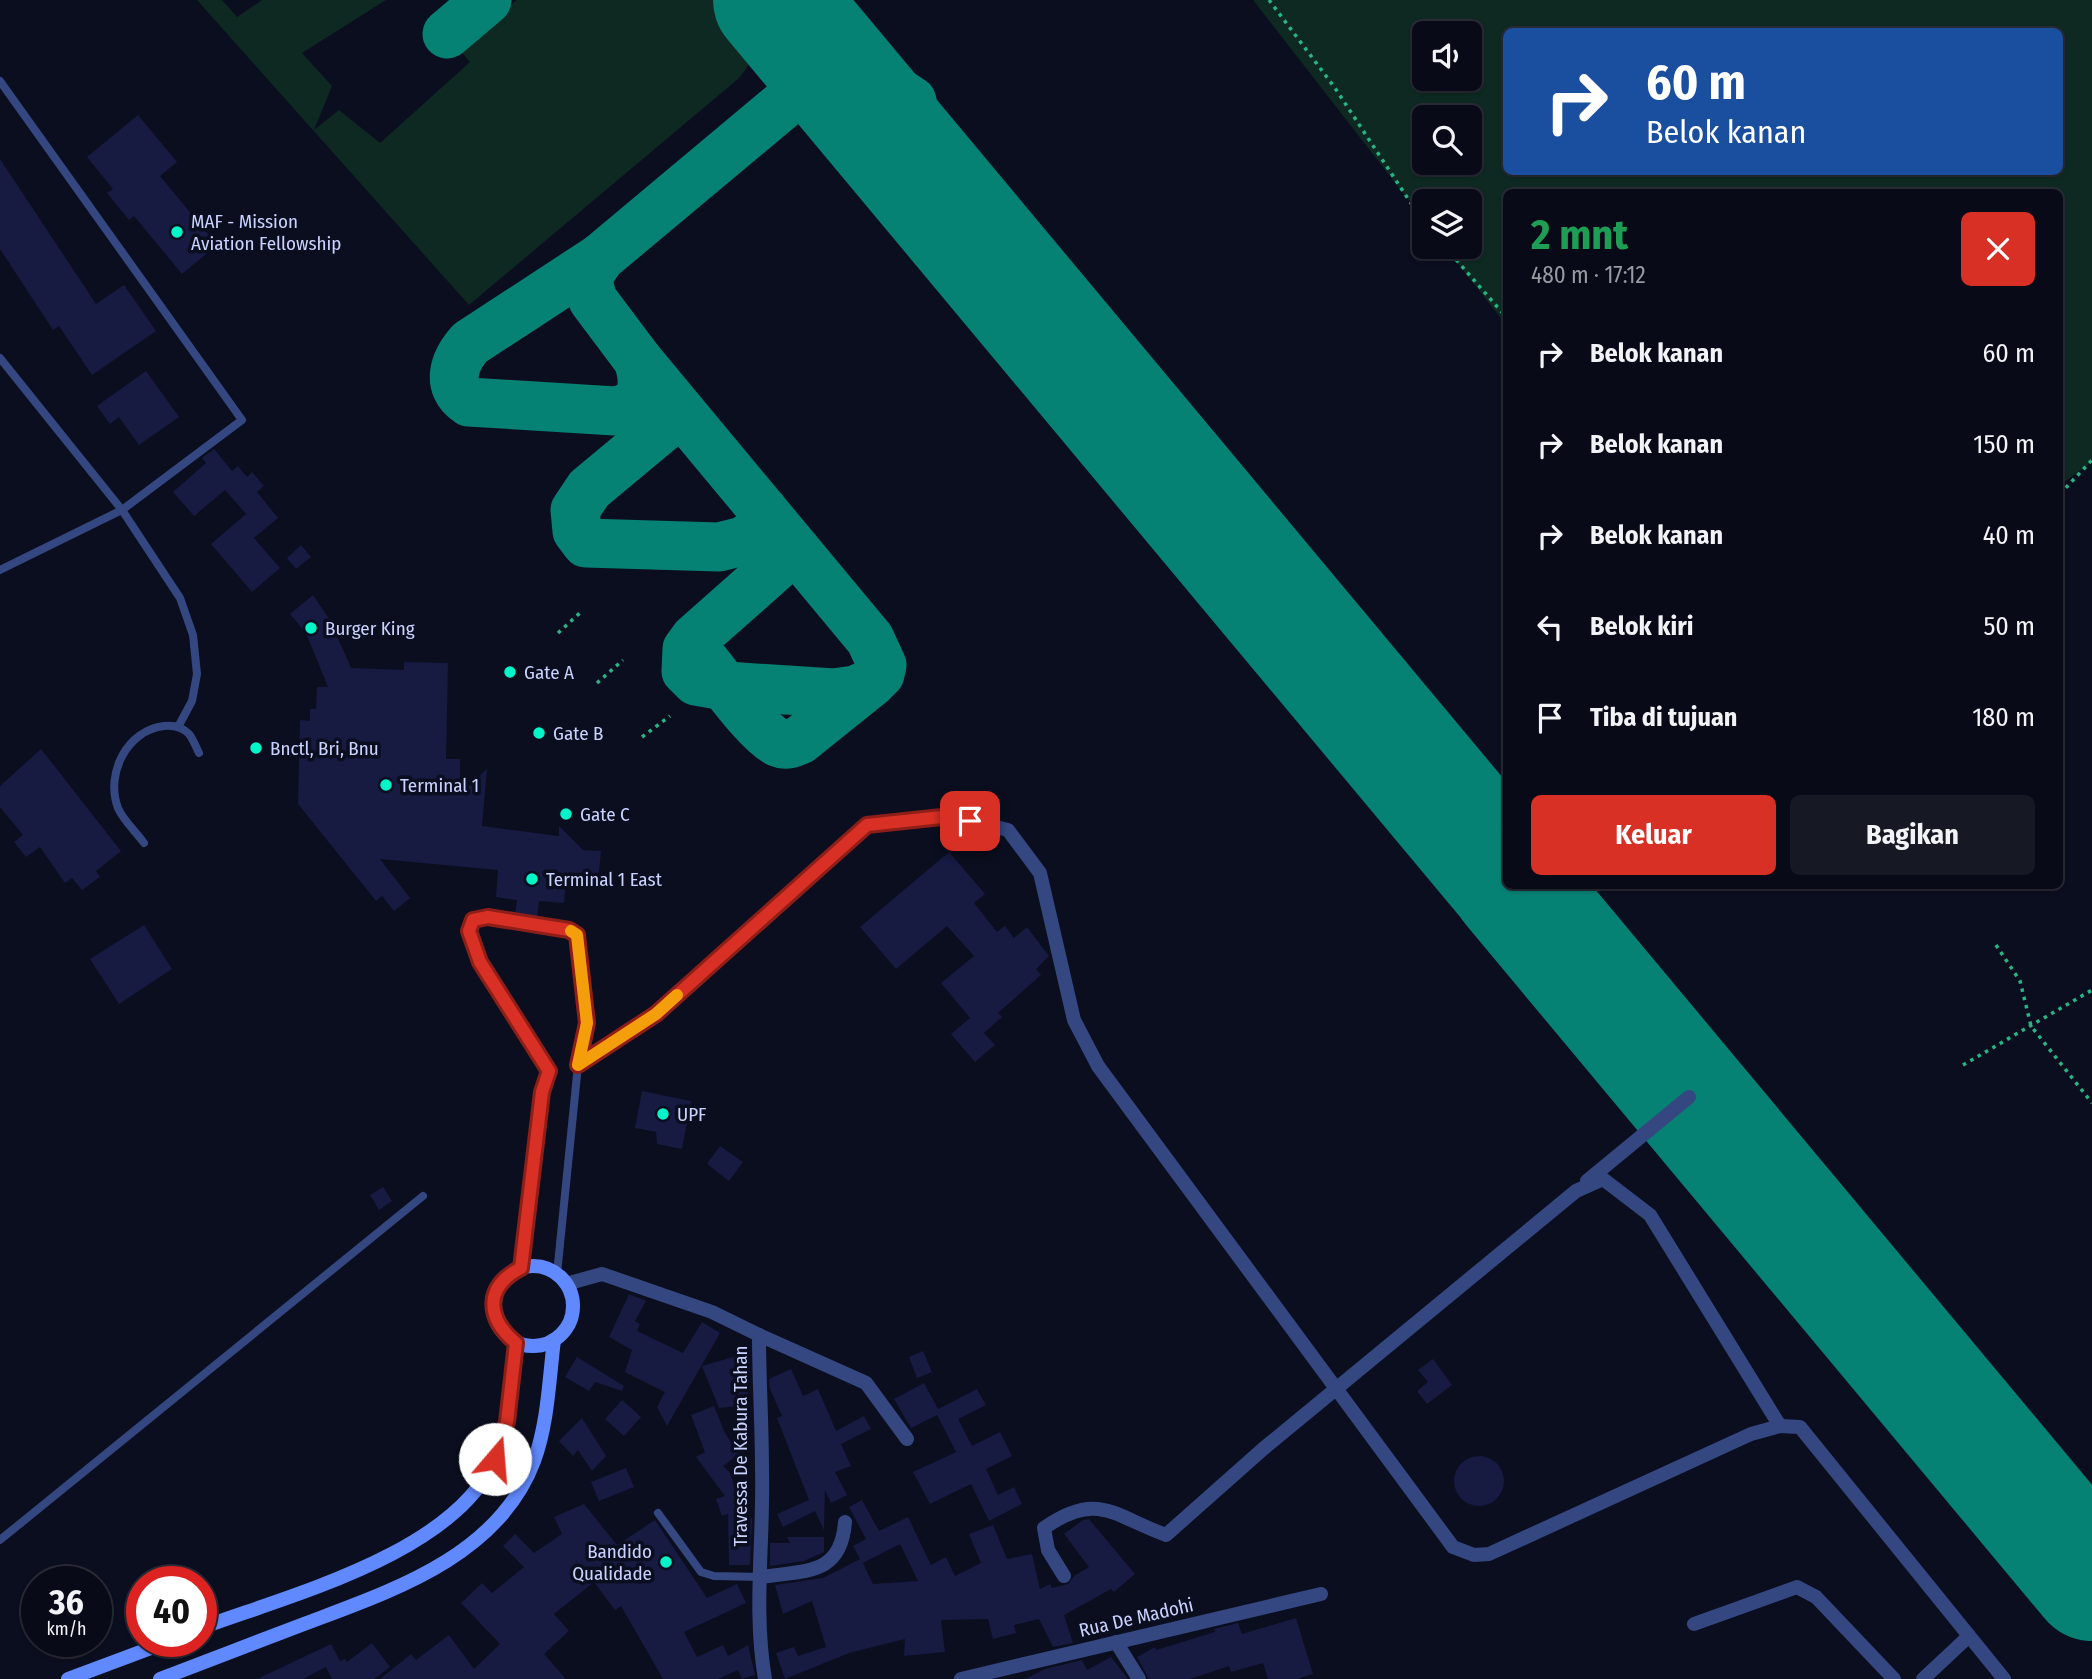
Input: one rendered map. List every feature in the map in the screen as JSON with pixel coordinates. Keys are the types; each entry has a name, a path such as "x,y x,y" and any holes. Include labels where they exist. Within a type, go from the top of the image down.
{"street":[{"path":"578,1065 656,1014 867,825 951,816 1008,830 1040,873 1074,1020 1098,1066 1452,1547 1474,1555 1489,1554 1751,1434 1780,1426 1800,1427 2004,1679"},
{"path":"1063,1576 1048,1550 1044,1528 1066,1513 1096,1506 1166,1535 1335,1388 1689,1097"},
{"path":"1576,1191 1603,1179 1650,1215 1780,1426"},
{"path":"534,1266 561,1279 573,1308 563,1332 554,1340 541,1345 516,1343 503,1333 495,1317 493,1302 502,1281 521,1268 534,1266"},
{"name":"Travessa De Kabura Tahan","path":"561,1279 603,1274 712,1312 759,1335 762,1577 759,1630 765,1679"},
{"path":"759,1335 866,1383 907,1438"},
{"path":"160,1679 402,1587 453,1557 486,1531 512,1501 534,1461 544,1420 554,1340"},
{"path":"217,1622 370,1564 431,1532 478,1489 495,1459 507,1422 516,1343"},
{"path":"762,1577 814,1568 827,1563 838,1554 844,1543 845,1522"},
{"path":"1694,1624 1797,1587 1816,1597 1894,1679"},
{"name":"Rua De Madohi","path":"961,1679 980,1677 1321,1594"},
{"path":"1923,1679 1969,1636"},
{"path":"1116,1642 1139,1679"},
{"path":"68,1679 127,1657"}],"lane":[{"path":"0,81 242,420 122,510 0,570"},
{"path":"0,358 122,510 180,598 193,635 197,674 192,701 178,727"},
{"path":"144,843 118,809 113,781 122,757 135,738 148,728 178,727 188,734 199,753"},
{"path":"521,1268 542,1092 549,1071 480,962 469,931 473,920 488,917 569,930 577,935 587,1023 578,1065 561,1279"},
{"path":"0,1540 423,1196"},
{"path":"658,1513 701,1572 714,1577 762,1577"}],"path":[{"path":"1269,0 1335,88 1412,205"},
{"path":"1455,259 1503,313"},
{"path":"2063,491 2092,460"},
{"path":"558,632 582,611"},
{"path":"597,683 623,660"},
{"path":"642,737 670,716"},
{"path":"1996,945 2020,981 2031,1026 2092,1103"},
{"path":"1964,1065 2092,990"}],"green space":[{"path":"197,0 222,0 237,17 262,0 386,0 302,53 332,86 314,130 339,110 380,143 470,62 458,48 517,0 763,0 766,21 761,42 738,79 469,305"},
{"path":"1253,0 2092,0 2092,462 2063,483 2063,189 1503,189 1503,321 1454,259 1482,259 1482,189 1412,189 1412,205"}],"building":[{"path":"138,115 177,162 160,176 217,245 182,274 134,216 129,220 107,193 113,189 87,157"},
{"path":"0,159 96,304 124,285 156,331 92,375 59,326 53,330 0,249"},
{"path":"146,371 179,417 139,445 119,417 110,424 97,406"},
{"path":"214,449 232,471 238,466 247,477 252,472 264,486 257,492 278,518 254,538 280,568 252,592 211,544 246,514 225,490 194,516 173,492 206,463 202,458"},
{"path":"301,545 311,557 296,569 287,558"},
{"name":"Terminal 1","path":"313,595 330,620 351,668 404,670 404,662 448,663 446,759 460,759 460,793 487,769 482,826 559,836 559,826 583,850 601,851 598,882 566,881 564,903 539,901 537,918 515,915 517,900 496,897 498,870 380,859 410,898 394,911 382,896 376,901 298,804 300,720 310,721 310,709 316,709 317,687 328,687 306,633 290,614"},
{"path":"41,749 121,851 96,871 100,877 82,890 72,878 65,883 40,847 26,857 14,842 23,835 0,807 0,786"},
{"path":"949,852 985,894 974,903 997,932 1005,926 1014,938 1027,927 1049,956 1036,969 1041,975 998,1013 1002,1017 984,1033 995,1045 975,1062 951,1034 970,1018 941,983 974,956 947,926 896,969 860,927"},
{"path":"144,925 172,969 119,1004 90,959"},
{"name":"UPF","path":"642,1091 691,1101 682,1149 657,1144 656,1132 635,1128"},
{"path":"720,1146 743,1162 729,1181 707,1164"},
{"path":"383,1187 392,1201 379,1210 370,1195"},
{"path":"629,1294 646,1301 635,1321 640,1324 637,1331 683,1353 702,1322 720,1333 667,1426 657,1407 665,1392 625,1372 632,1350 609,1337"},
{"path":"923,1351 932,1372 917,1378 909,1357"},
{"path":"740,1355 747,1378 749,1405 719,1408 702,1366"},
{"path":"577,1357 624,1386 622,1391 595,1382 589,1391 565,1377"},
{"path":"1433,1359 1452,1385 1427,1404 1417,1391 1428,1382 1418,1370"},
{"path":"791,1369 803,1396 818,1389 836,1431 864,1416 871,1429 841,1444 851,1466 835,1472 847,1495 831,1503 825,1490 824,1530 815,1511 783,1527 777,1514 809,1500 777,1418 782,1416 770,1389 769,1379"},
{"path":"924,1383 938,1409 977,1389 986,1405 958,1419 972,1446 1000,1432 1012,1456 986,1469 998,1495 1014,1487 1022,1504 989,1521 971,1484 930,1504 913,1472 956,1452 937,1415 911,1428 894,1399"},
{"path":"622,1400 641,1417 624,1436 605,1419"},
{"path":"714,1406 725,1433 739,1454 723,1466 730,1473 745,1518 752,1518 750,1565 729,1565 728,1514 722,1516 716,1499 725,1496 696,1457 705,1452 691,1415"},
{"path":"582,1418 606,1456 592,1471 578,1450 573,1456 559,1441"},
{"path":"1479,1456 1497,1463 1504,1481 1497,1499 1479,1506 1461,1499 1454,1481 1461,1463"},
{"path":"626,1468 634,1487 599,1501 591,1482"},
{"path":"862,1500 879,1531 908,1517 931,1565 946,1557 955,1576 981,1563 969,1534 993,1525 1007,1559 1032,1554 1040,1589 1050,1584 1052,1588 1068,1584 1074,1576 1089,1567 1064,1534 1083,1520 1089,1519 1135,1574 1114,1592 1111,1589 1064,1615 1073,1643 1053,1647 1039,1619 1014,1625 1016,1633 993,1639 988,1619 941,1620 945,1652 904,1656 905,1639 849,1653 785,1679 776,1653 794,1647 798,1656 826,1647 812,1601 783,1614 775,1585 823,1578 860,1559 853,1546 866,1539 849,1507","holes":["900,1544 918,1581 873,1584 863,1563"]},
{"path":"584,1504 617,1545 655,1520 707,1598 737,1584 746,1603 684,1632 697,1657 723,1645 728,1656 748,1645 755,1675 742,1679 738,1670 718,1679 663,1679 621,1606 615,1610 594,1582 554,1614 569,1631 544,1654 566,1679 380,1679 411,1654 416,1660 449,1635 474,1669 500,1644 461,1603 482,1583 492,1593 524,1567 503,1546 515,1534 534,1553 562,1534 554,1517"},
{"path":"787,1537 824,1537 824,1552 804,1561 770,1566 770,1543 790,1543"},
{"path":"1296,1618 1313,1674 1297,1679 1268,1679 1263,1663 1231,1672 1229,1666 1190,1679 1149,1679 1137,1657 1155,1647 1156,1650 1238,1623 1242,1634"},
{"path":"372,1643 390,1667 374,1679 332,1679 326,1667 303,1679 257,1679 331,1644 340,1661 345,1659 347,1662"},
{"path":"1111,1657 1128,1679 1025,1679 1045,1669 1082,1660 1087,1670"}],"taxiway":[{"path":"447,34 487,0"},
{"path":"808,84 823,43 824,22 819,0"},
{"path":"638,360 642,378 640,393 632,404 615,411 469,402 457,389 454,373 470,343 600,258 808,84 856,75 886,84 912,101"},
{"path":"600,258 587,278 593,300 638,360 870,639 882,665 880,674 871,683 800,740 784,744 770,738 761,729 704,660"},
{"path":"666,394 668,417 661,429 589,489 575,510 577,531 586,543 719,547 743,541 761,530 763,510"},
{"path":"783,535 787,553 782,561 695,638 687,649 686,671 696,681 725,686 834,693 855,690 869,684"}],"runway":[{"path":"774,0 1503,873"},
{"path":"1516,889 2092,1580"}],"slow traffic":[{"path":"571,931 577,935 587,1023 578,1065 656,1014 677,995"}],"place":[{"name":"MAF - Mission Aviation Fellowship","path":"177,232"},
{"name":"Burger King","path":"311,628"},
{"name":"Gate A","path":"510,672"},
{"name":"Gate B","path":"539,733"},
{"name":"Bnctl, Bri, Bnu","path":"256,748"},
{"name":"Terminal 1","path":"386,785"},
{"name":"Gate C","path":"566,814"},
{"name":"Terminal 1 East","path":"532,879"},
{"name":"UPF","path":"663,1114"},
{"name":"Bandido Qualidade","path":"666,1562"}],"route":[{"path":"495,1459 507,1422 516,1343 503,1333 495,1317 493,1302 498,1287 507,1275 521,1268 542,1092 549,1071 480,962 469,931 473,920 488,917 569,930 577,935 587,1023 578,1065 656,1014 867,825 951,816 970,821"}]}
